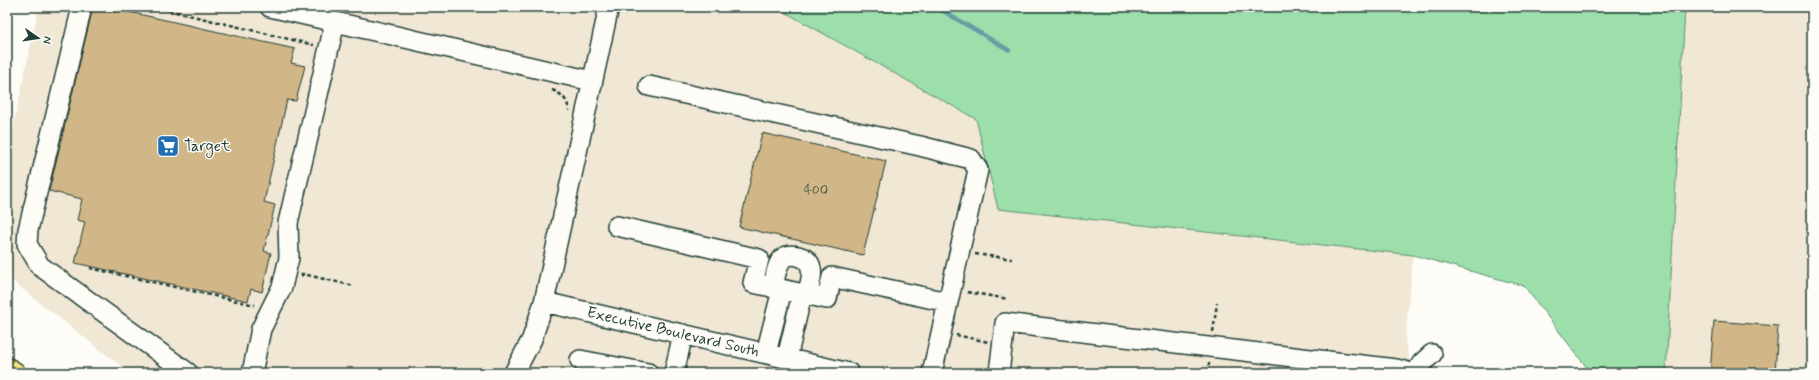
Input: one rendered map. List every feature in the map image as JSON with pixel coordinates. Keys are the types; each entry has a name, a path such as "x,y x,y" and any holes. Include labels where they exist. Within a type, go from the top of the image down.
{"highway":[{"path":"7,368 14,373"}],"street":[{"path":"82,7 28,230 27,244 40,266 188,373"},
{"path":"270,7 333,30 592,81"},
{"path":"514,373 532,339 544,302 608,7"},
{"path":"252,373 261,329 282,287 289,258 288,223 333,30"},
{"path":"649,86 920,146 971,159 978,170 948,295 932,373"},
{"path":"616,226 759,259 753,283 778,289 827,299 832,277 948,295"},
{"path":"766,353 778,289 779,265 784,258 799,256 806,259 812,266 812,274 787,358"},
{"name":"Executive Boulevard South","path":"544,302 849,373"},
{"path":"999,373 1005,323 1370,366 1411,373"},
{"path":"674,373 683,334"},
{"path":"1416,373 1422,363 1432,354"},
{"path":"580,360 617,370 648,373"}],"path":[{"path":"155,7 314,45"},
{"path":"312,53 316,35 333,30"},
{"path":"548,88 563,96 568,104 569,112 566,126 582,129"},
{"path":"959,251 1012,259"},
{"path":"90,268 256,306 259,301"},
{"path":"285,274 298,277 304,274 354,286"},
{"path":"948,295 1008,299"},
{"path":"941,331 981,341 1003,344"}],"shaded area":[{"path":"39,7 776,7 976,119 998,209 1413,255 1405,341 1413,373 130,373 7,277 7,154"},
{"path":"1685,7 1812,7 1812,373 1666,373"}],"green space":[{"path":"776,7 1685,7 1666,373 1591,373 1524,286 1413,255 998,209 976,119"}],"building":[{"name":"Target","path":"93,7 107,7 295,49 291,63 305,66 296,101 287,100 264,202 275,205 264,251 271,253 262,292 251,289 248,301 75,263 85,222 77,220 82,199 49,191"},
{"path":"762,133 886,161 863,255 739,227"},
{"path":"1714,321 1778,326 1775,373 1710,373"}],"waterway":[{"path":"936,7 1009,50"}],"place":[{"name":"Target","path":"168,146"}]}
